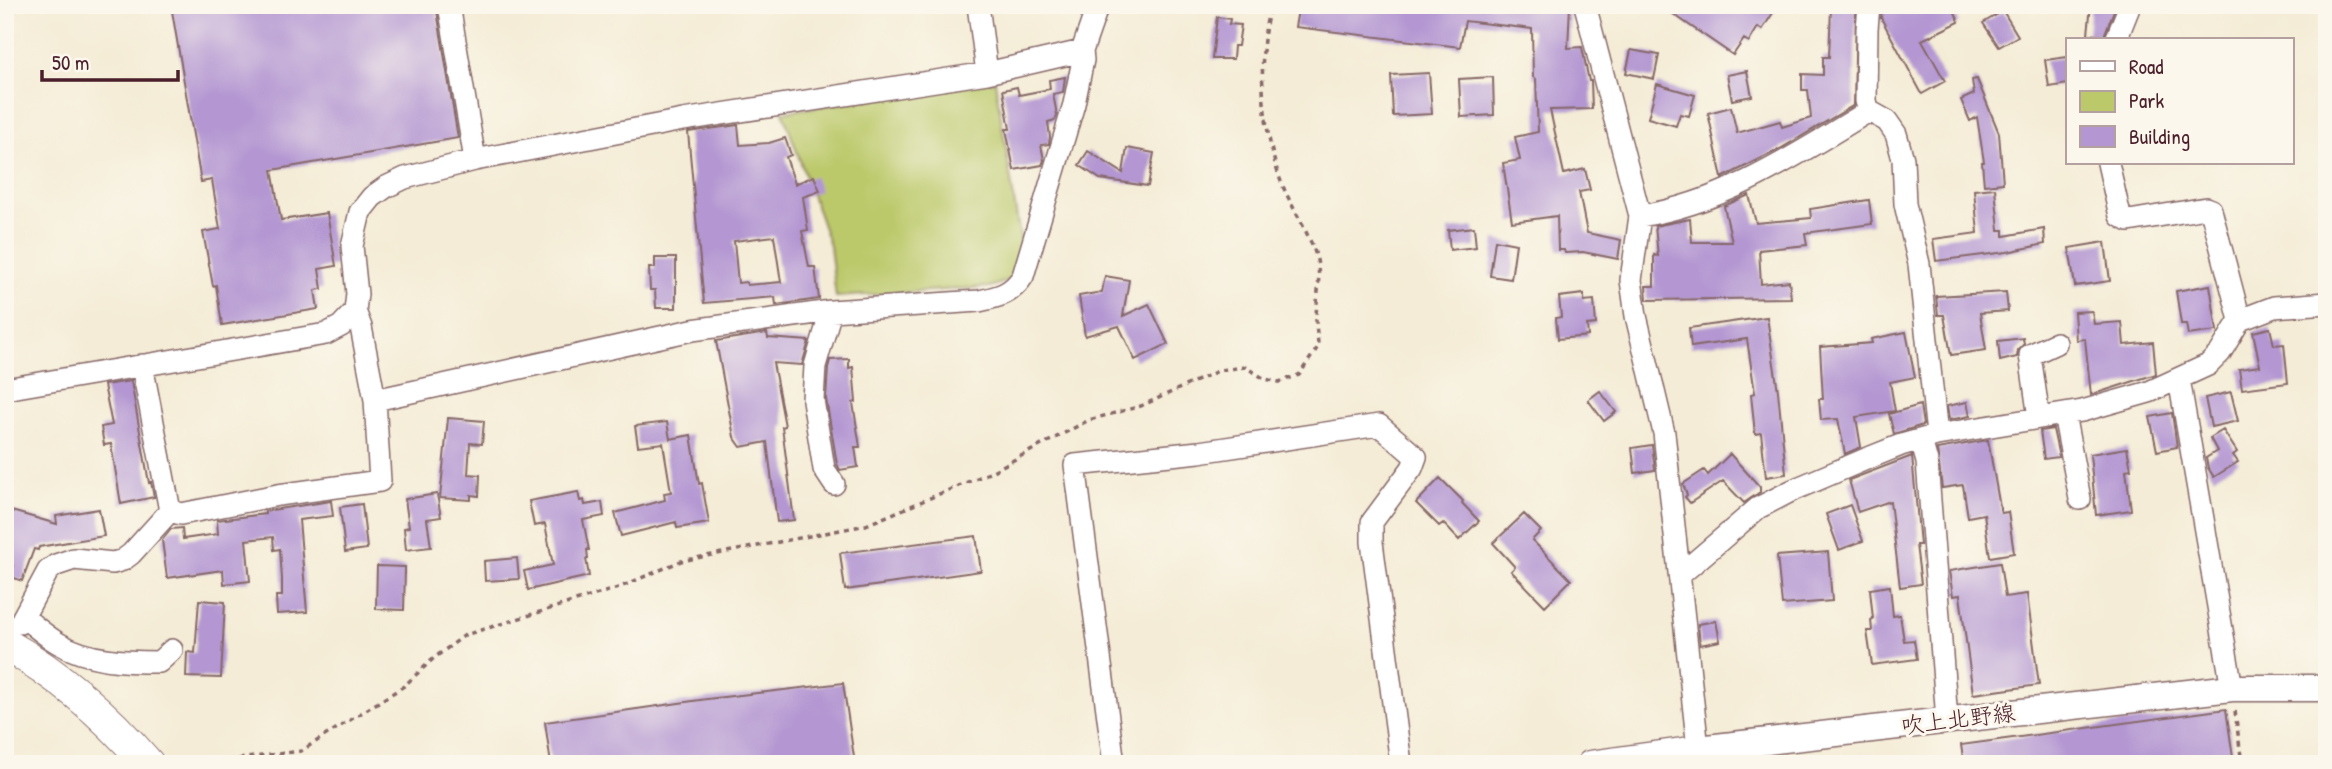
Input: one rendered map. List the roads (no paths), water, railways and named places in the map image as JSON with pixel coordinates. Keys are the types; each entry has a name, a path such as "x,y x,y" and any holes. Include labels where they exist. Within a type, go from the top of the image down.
{"highway":[{"path":"16,628 59,678 121,732 149,764"}],"main road":[{"name":"吹上北野線","path":"1590,764 1698,749 2232,688 2327,688"}],"street":[{"path":"449,5 475,160"},
{"path":"978,5 987,73"},
{"path":"375,400 692,330 831,311 979,301 1002,296 1016,288 1023,276 1074,104 1083,60 1082,51 1098,5"},
{"path":"1585,5 1640,216 1631,280 1636,316 1664,433 1698,749"},
{"path":"1869,5 1866,101 1869,111 1887,121 1896,134 1903,159 1905,204 1919,264 1933,560 1947,720"},
{"path":"2117,38 2130,5"},
{"path":"170,511 181,514 278,495 380,481 375,400 361,327 355,312 357,294 352,246 360,212 372,197 386,187 405,178 475,160 683,120 987,73 1082,51"},
{"path":"1640,216 1670,212 1761,176 1869,111"},
{"path":"2108,164 2120,216 2129,221 2206,208 2211,210 2240,320"},
{"path":"1681,574 1758,508 1793,490 1901,445 2064,414 2135,397 2208,365 2220,353 2240,320 2274,307 2327,303"},
{"path":"831,311 815,366 813,400 824,469 834,484"},
{"path":"5,388 326,334 341,326 355,312"},
{"path":"2039,418 2030,355 2056,344"},
{"path":"142,365 170,511"},
{"path":"2179,379 2232,688"},
{"path":"2064,414 2080,499"},
{"path":"1114,764 1075,466 1199,452 1380,425 1416,457 1412,468 1372,522 1372,542 1401,764"},
{"path":"170,511 131,554 122,560 113,564 74,559 48,571 16,628 82,653 121,662 159,662 172,649"}]}
